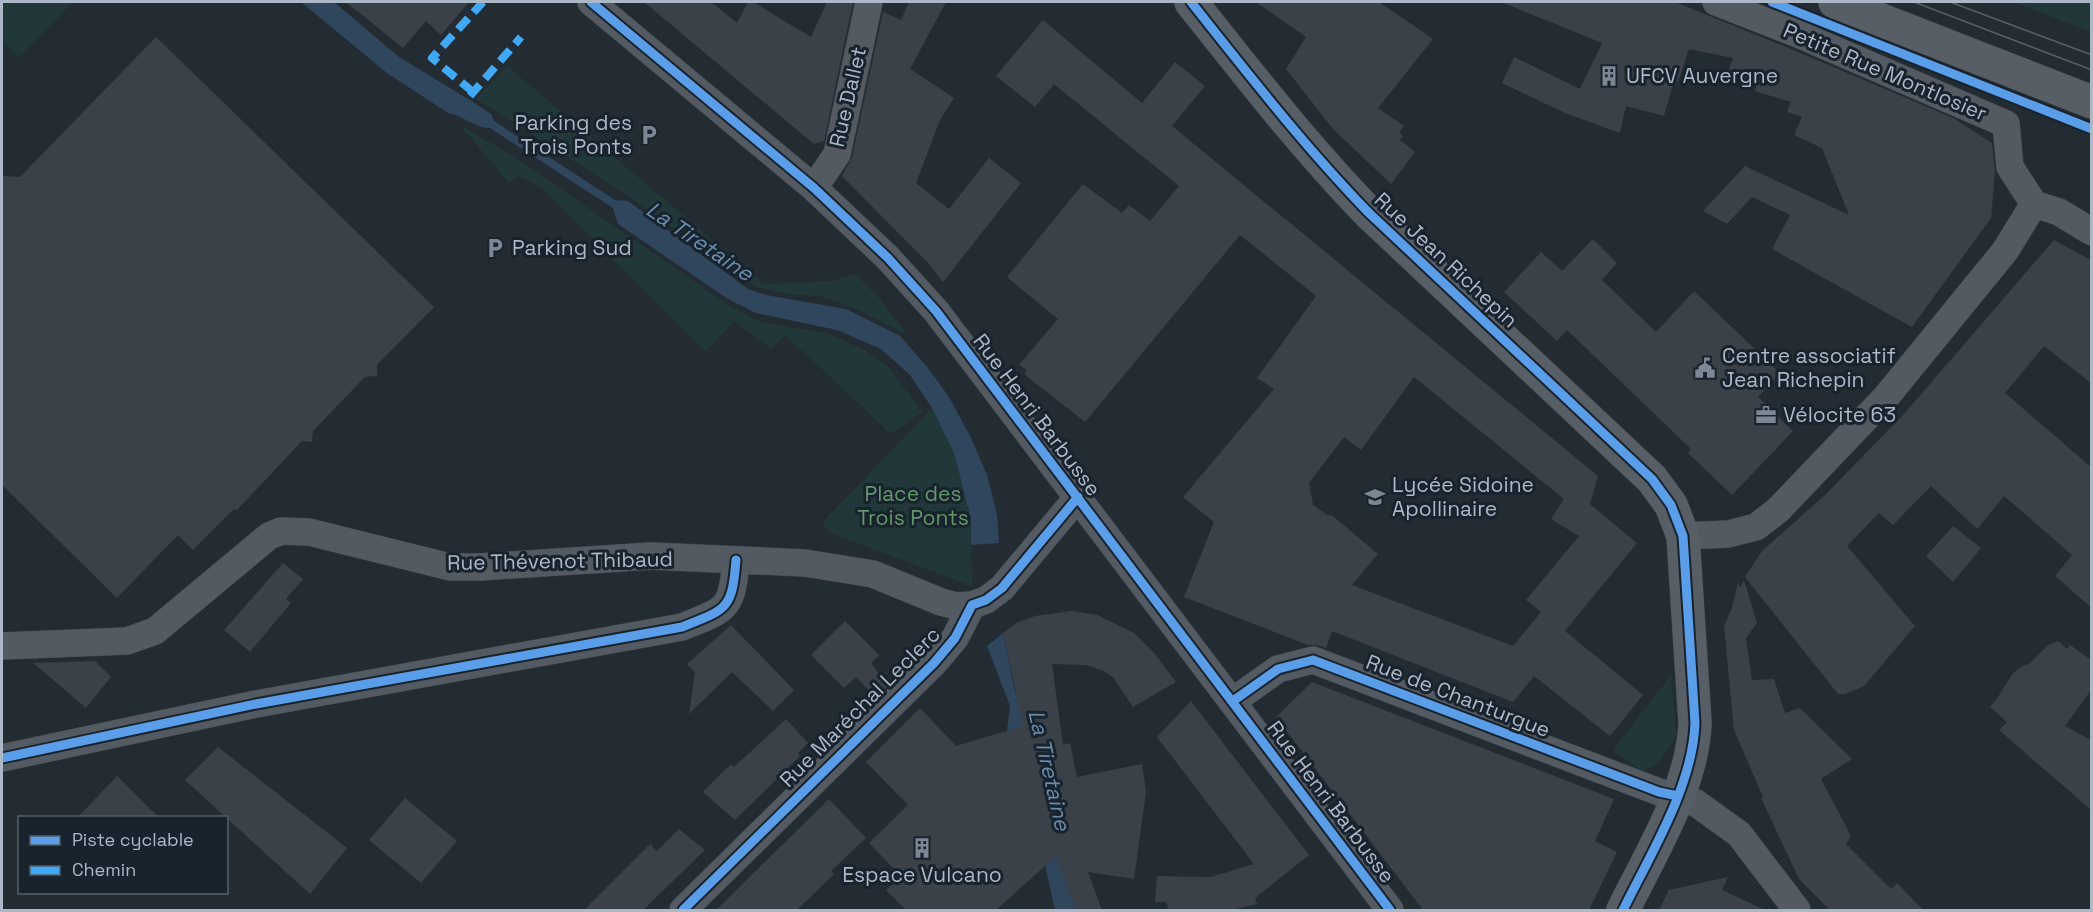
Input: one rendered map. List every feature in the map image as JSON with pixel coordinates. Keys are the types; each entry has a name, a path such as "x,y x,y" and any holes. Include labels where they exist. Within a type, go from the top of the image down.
{"street":[{"name":"Rue Henri Barbusse","path":"591,2 814,188 888,258 936,311 1390,910"},
{"name":"Rue Dallet","path":"814,188 837,154 869,2"},
{"name":"Rue Jean Richepin","path":"1191,2 1338,181 1369,213 1652,479 1671,506 1683,536 1695,723 1694,743 1678,796 1623,910"},
{"name":"Petite Rue Montlosier","path":"1716,2 1798,34 2007,124 2010,167 2034,204"},
{"path":"1835,2 2091,102"},
{"path":"1683,536 1728,534 1756,527 1778,510 1886,397 2005,250 2034,204 2059,212 2091,232"},
{"path":"972,605 986,600 1002,588 1078,497"},
{"name":"Rue Thévenot Thibaud","path":"2,646 127,641 155,631 269,536 281,531 309,532 450,567 651,556 805,563 873,574 940,602 956,606 972,605"},
{"path":"2,758 256,704 682,627 717,613 730,601 734,585 732,560"},
{"name":"Rue Maréchal Leclerc","path":"683,910 934,663 955,638 972,605"},
{"name":"Rue de Chanturgue","path":"1233,701 1278,669 1313,660 1659,792 1696,803 1739,834 1797,910"}],"green space":[{"path":"2,2 73,2 19,58 2,41"},
{"path":"2013,2 2091,2 2091,32"},
{"path":"507,66 764,284 834,281 855,274 880,299 907,334 854,308 819,296 787,294 757,287 627,195 476,99"},
{"path":"460,125 513,156 730,306 761,322 830,334 864,350 887,365 922,412 891,434 785,335 771,349 734,321 706,352 541,187 518,176 509,183"},
{"name":"Place des Trois Ponts","path":"932,408 954,453 971,519 972,586 833,534 822,523"},
{"path":"1671,675 1676,735 1659,762 1642,772 1613,750"}],"water":[{"path":"301,2 334,2 399,57 473,102 491,114 494,121 615,200 628,201 748,289 766,295 846,309 900,336 949,397 971,438 987,475 997,515 999,543 971,545 971,519 954,453 932,408 910,375 881,349 837,330 756,313 728,299 618,224 613,208 490,128 448,113 387,73"},
{"path":"1003,633 1015,692 1031,730 1060,866 1076,910 1055,910 1045,865 1007,731 1010,706 987,646"}],"building":[{"path":"346,2 469,2 441,35 426,21 403,48"},
{"path":"644,2 711,2 737,23 748,2 753,2 811,37 827,2 853,2 824,141 814,144"},
{"path":"909,2 946,2 910,69 954,98 940,120 916,183 949,209 989,158 1021,183 943,282 928,263 842,176 852,157 883,12 901,20"},
{"path":"1256,2 1379,2 1433,39 1378,108 1404,126 1399,133 1403,136 1400,140 1415,152 1391,184 1333,129 1286,69 1306,37"},
{"path":"1501,2 1675,2 1953,118 1992,143 1995,172 1991,218 1912,327 1772,249 1790,215 1752,197 1727,224 1703,211 1745,166 1849,215 1822,148 1794,135 1802,117 1787,112 1791,102 1755,91 1757,84 1727,75 1733,58 1689,49 1678,82 1674,81 1664,116 1626,106 1620,133 1565,113 1502,83 1514,57 1580,89 1602,43"},
{"path":"1043,20 1142,103 1175,62 1205,86 1172,126 1598,476 1590,504 1637,543 1565,631 1643,695 1610,736 1534,676 1513,702 1332,631 1326,648 1308,645 1184,597 1214,522 1183,497 1274,389 1257,378 1316,296 1240,235 1085,422 1024,374 1027,370 1019,365 1058,319 1007,277 1083,184 1122,213 1129,205 1150,221 1179,186 1054,84 1035,107 996,76","holes":["1414,377 1564,499 1551,519 1579,536 1526,600 1541,612 1513,646 1352,585 1378,554 1333,516 1327,515 1313,505 1309,483 1344,437 1361,450"]},
{"path":"156,37 434,307 377,365 377,376 365,377 313,431 312,442 302,441 236,511 234,509 193,550 178,535 117,598 2,485 2,176 20,177"},
{"path":"1593,239 1617,263 1602,280 1656,332 1694,291 1780,373 1758,397 1793,431 1732,495 1688,453 1691,449 1567,330 1557,341 1504,292 1541,252 1562,271"},
{"path":"2054,240 2091,260 2091,383 2044,346 2005,393 2091,467 2091,607 2055,576 2072,555 2004,496 1977,529 1931,486 1893,525 1879,513 1847,546 1915,626 1864,686 1845,694 1838,694 1745,577 1762,551 1825,495 1904,414"},
{"path":"1953,526 1981,548 1953,582 1926,556"},
{"path":"283,563 303,579 286,599 291,603 250,652 224,630"},
{"path":"1744,580 1757,623 1746,638 1752,680 1774,679 1785,713 1800,708 1852,759 1821,779 1851,836 1846,844 1891,889 1897,883 1923,910 1830,910 1799,879 1761,798 1763,797 1734,730 1724,626 1732,608 1738,583 1740,588"},
{"path":"1071,611 1097,615 1134,633 1155,654 1176,682 1133,707 1113,677 1104,671 1086,665 1052,664 1063,745 1070,743 1077,777 1142,764 1146,792 1134,879 1088,872 1102,910 1076,910 1056,856 996,910 906,910 886,890 901,876 869,843 908,805 866,762 920,708 956,746 1023,726 1003,633 1016,623 1035,616"},
{"path":"845,621 879,655 871,663 888,686 876,698 856,677 844,688 811,655"},
{"path":"731,625 794,690 773,711 732,672 689,714 695,672 687,664"},
{"path":"2058,641 2067,649 2070,645 2091,660 2091,690 2065,726 2091,740 2091,810 1999,730 2007,722 1990,707 2013,673 2029,664 2048,645"},
{"path":"95,661 111,677 86,708 33,663"},
{"path":"1312,682 1614,799 1595,841 1617,852 1589,910 1423,910 1276,717"},
{"path":"1191,701 1309,855 1255,898 1257,904 1231,910 1169,910 1166,902 1155,902 1157,876 1211,877 1254,864 1157,737"},
{"path":"786,719 808,743 798,753 800,756 735,820 703,792 731,764 734,767"},
{"path":"218,747 347,848 310,894 228,819 228,816 224,816 185,780"},
{"path":"117,776 157,816 79,816"},
{"path":"405,798 457,841 421,883 369,840"},
{"path":"829,799 866,838 831,871 834,874 797,910 716,910"},
{"path":"679,829 705,850 643,910 584,910 650,844 657,851"},
{"path":"1728,877 1722,890 1765,910 1659,910 1669,890"}],"tram line":[{"path":"1914,2 2092,70"},
{"path":"1950,2 2092,55"}],"marked path":[{"path":"473,92 432,58 483,2"},
{"path":"470,96 521,37"}],"cycle path":[{"path":"591,2 814,188 888,258 936,311 1390,910"},
{"path":"1191,2 1255,83 1345,188 1652,479 1671,505 1683,536 1695,723 1687,771 1678,795 1623,910"},
{"path":"1772,2 2092,129"},
{"path":"683,910 934,663 955,638 972,605 986,600 1002,588 1078,497"},
{"path":"2,758 256,704 682,627 709,616 724,606 732,589 736,560"},
{"path":"1233,701 1278,669 1313,660 1659,792 1678,796"}],"place":[{"name":"UFCV Auvergne","path":"1609,76"},
{"name":"Parking des Trois Ponts","path":"649,135"},
{"name":"Parking Sud","path":"495,248"},
{"name":"Centre associatif Jean Richepin","path":"1705,368"},
{"name":"Vélocite 63","path":"1766,415"},
{"name":"Lycée Sidoine Apollinaire","path":"1375,497"},
{"name":"Espace Vulcano","path":"922,848"}],"water label":[{"name":"La Tiretaine","path":"700,241"},
{"name":"La Tiretaine","path":"1050,770"}]}
